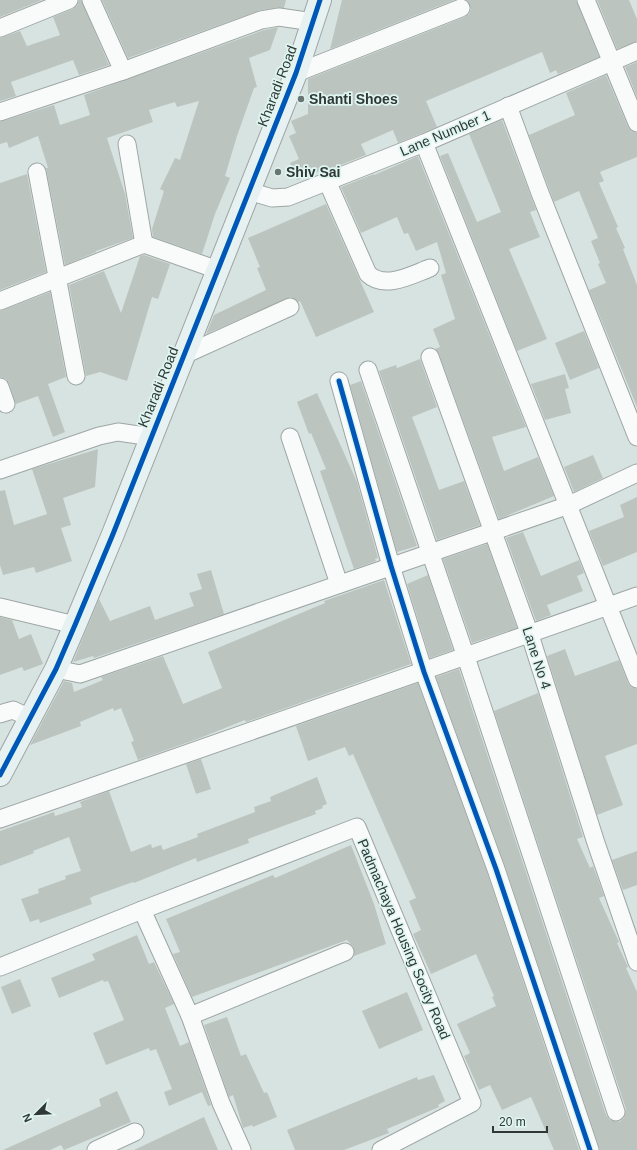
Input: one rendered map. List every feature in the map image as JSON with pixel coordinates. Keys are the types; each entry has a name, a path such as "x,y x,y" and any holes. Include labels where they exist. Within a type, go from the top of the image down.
{"street":[{"path":"0,28 69,0"},
{"path":"91,0 122,71"},
{"name":"Kharadi Road","path":"0,775 56,669 75,624 152,437 296,73 320,0"},
{"path":"586,0 637,123"},
{"path":"296,73 461,8"},
{"path":"0,112 122,71 261,20 279,17 313,22"},
{"name":"Lane Number 1","path":"249,192 272,198 288,197 424,143 637,51"},
{"path":"508,106 540,193 637,437"},
{"path":"424,143 610,607 637,679"},
{"path":"127,144 144,244"},
{"path":"37,172 76,376"},
{"path":"327,181 368,274 374,280 393,281 430,268"},
{"path":"0,301 144,244 218,270"},
{"path":"184,355 290,307"},
{"name":"Lane No 4","path":"430,357 530,635 596,843 637,962"},
{"path":"368,370 466,657 616,1112"},
{"path":"338,381 391,566 424,672 496,869 590,1150"},
{"path":"0,387 6,404"},
{"path":"0,470 118,432 152,437"},
{"path":"290,437 339,584"},
{"path":"56,669 80,674 569,505 637,473"},
{"path":"0,819 610,607 637,596"},
{"path":"0,607 75,624"},
{"path":"0,714 13,710 30,718"},
{"name":"Padmachaya Housing Socity Road","path":"0,967 142,910 357,827 472,1103 381,1150"},
{"path":"142,910 190,1016 221,1103 242,1150"},
{"path":"190,1016 345,952"},
{"path":"96,1150 135,1132"}],"building":[{"path":"0,0 42,0 0,17"},
{"path":"79,0 81,0 109,65 79,75 73,60 11,82 16,96 0,101 0,38 20,31 27,46 60,35 53,17 73,9 77,6"},
{"path":"102,0 286,0 284,8 258,11 128,58"},
{"path":"342,0 454,0 330,49"},
{"path":"467,0 576,0 599,57 558,74 556,70 550,73 542,52 426,101 437,127 398,143 393,130 361,144 366,155 297,180 290,163 299,159 289,136 296,133 291,121 308,114 308,79 465,17 469,14 471,9"},
{"path":"597,0 629,0 637,19 637,41 617,49"},
{"path":"278,27 270,50 249,58 257,87 254,88 237,136 225,176 230,178 215,214 202,254 153,237 152,229 164,191 160,189 175,158 180,160 199,101 177,107 175,102 149,110 153,122 107,138 125,194 133,238 96,251 65,265 46,168 48,168 38,136 9,148 7,142 0,144 0,122 54,105 60,125 90,115 84,95 264,30"},
{"path":"637,62 637,97 625,67"},
{"path":"606,75 628,127 631,131 637,133 637,157 600,172 604,181 599,183 618,227 616,228 625,248 623,249 637,285 637,407 589,290 606,283 591,241 598,238 579,191 554,202 529,135 575,115 566,93"},
{"path":"502,120 536,210 530,212 540,237 509,249 547,339 517,351 440,156 448,153 477,222 501,212 469,134"},
{"path":"418,156 526,427 492,437 504,471 538,457 554,496 499,519 439,354 435,349 440,347 433,329 455,319 441,275 446,273 437,242 416,251 408,233 404,234 397,217 361,233 341,187"},
{"path":"27,174 46,272 0,290 0,183"},
{"path":"326,204 374,312 316,337 300,301 298,302 291,297 206,334 214,315 266,290 257,268 260,267 248,238"},
{"path":"144,255 170,264 158,299 152,297 127,381 100,372 86,376 69,285 104,271 121,313 140,256"},
{"path":"50,292 66,377 48,384 65,432 53,437 38,396 16,404 9,383 6,379 0,377 0,311"},
{"path":"584,331 599,368 570,380 555,343"},
{"path":"420,359 437,407 412,417 439,490 464,481 480,525 437,540 379,371 396,365 397,368"},
{"path":"565,374 569,388 565,389 571,413 545,420 531,384"},
{"path":"361,381 417,546 397,552 350,385"},
{"path":"317,393 357,482 378,558 375,559 376,561 354,569 320,471 326,469 311,433 309,434 297,402"},
{"path":"98,449 95,487 63,498 71,525 61,528 72,561 36,573 34,567 3,575 0,565 0,491 5,490 14,525 47,514 32,469"},
{"path":"593,455 603,478 574,492 564,467"},
{"path":"637,497 637,552 603,566 589,531 624,517 620,505"},
{"path":"523,532 541,576 579,560 584,573 577,576 583,591 547,605 551,615 536,621 506,538"},
{"path":"487,544 517,628 472,643 443,559"},
{"path":"211,570 224,614 94,658 93,656 73,662 99,599 110,621 150,606 155,620 194,606 189,593 202,589 197,574"},
{"path":"428,575 453,650 430,658 407,584"},
{"path":"384,580 411,664 246,722 245,720 138,760 131,742 134,741 121,708 114,711 113,708 80,722 81,726 30,745 64,681 72,683 74,692 103,680 101,677 163,656 183,704 222,688 208,652 325,603 324,601"},
{"path":"0,617 12,620 19,639 31,634 43,664 24,671 22,667 0,675"},
{"path":"565,649 575,676 619,660 628,683 631,687 637,689 637,744 605,756 623,805 597,815 547,656"},
{"path":"459,669 606,1115 610,1120 619,1122 624,1118 626,1109 494,711 538,693 583,837 577,839 590,868 593,866 604,896 599,898 619,942 617,943 628,967 626,968 637,992 637,1150 600,1150 505,866 436,677"},
{"path":"418,683 487,872 579,1150 554,1150 531,1097 502,1110 490,1085 479,1090 464,1056 470,1053 457,1024 496,1006 492,997 494,996 476,954 431,974 413,934 421,930 409,901 416,898 353,754 349,756 345,747 308,761 296,726"},
{"path":"201,759 211,789 196,794 186,764"},
{"path":"317,777 327,804 322,806 323,808 315,811 316,814 248,839 249,843 197,862 196,858 134,883 133,882 94,896 90,898 92,904 40,923 39,919 30,922 21,899 39,893 38,889 66,879 65,876 81,871 69,837 0,866 0,831 54,812 55,816 82,807 80,802 109,791 131,852 151,844 152,848 161,845 163,850 198,837 197,834 255,812 254,807 271,801 270,797"},
{"path":"351,845 374,904 386,944 354,956 354,948 347,940 192,997 173,954 180,952 166,919 273,875 275,878"},
{"path":"637,851 637,885 623,890 612,860"},
{"path":"137,935 149,964 154,962 174,1004 165,1008 180,1046 189,1042 211,1105 208,1106 202,1092 169,1106 164,1092 172,1089 156,1049 150,1051 149,1048 106,1065 93,1033 124,1020 108,981 104,982 103,980 59,998 51,978 95,960 92,954"},
{"path":"20,979 31,1006 12,1014 1,987"},
{"path":"407,992 423,1030 379,1049 362,1011"},
{"path":"227,1017 241,1056 246,1054 264,1093 267,1092 277,1117 253,1127 252,1125 243,1128 233,1095 229,1097 204,1025"},
{"path":"434,1075 445,1101 438,1105 439,1107 387,1129 389,1133 344,1150 295,1150 287,1130 417,1077 418,1080"},
{"path":"117,1091 131,1122 64,1150 61,1145 50,1150 3,1150 101,1106 99,1099"},
{"path":"204,1117 218,1150 134,1150"}],"cycle path":[{"path":"0,775 56,669 113,534 296,73 320,0"},
{"path":"339,381 391,566 424,672 496,869 590,1150"}],"place":[{"name":"Shanti Shoes","path":"301,99"},
{"name":"Shiv Sai","path":"278,172"}]}
